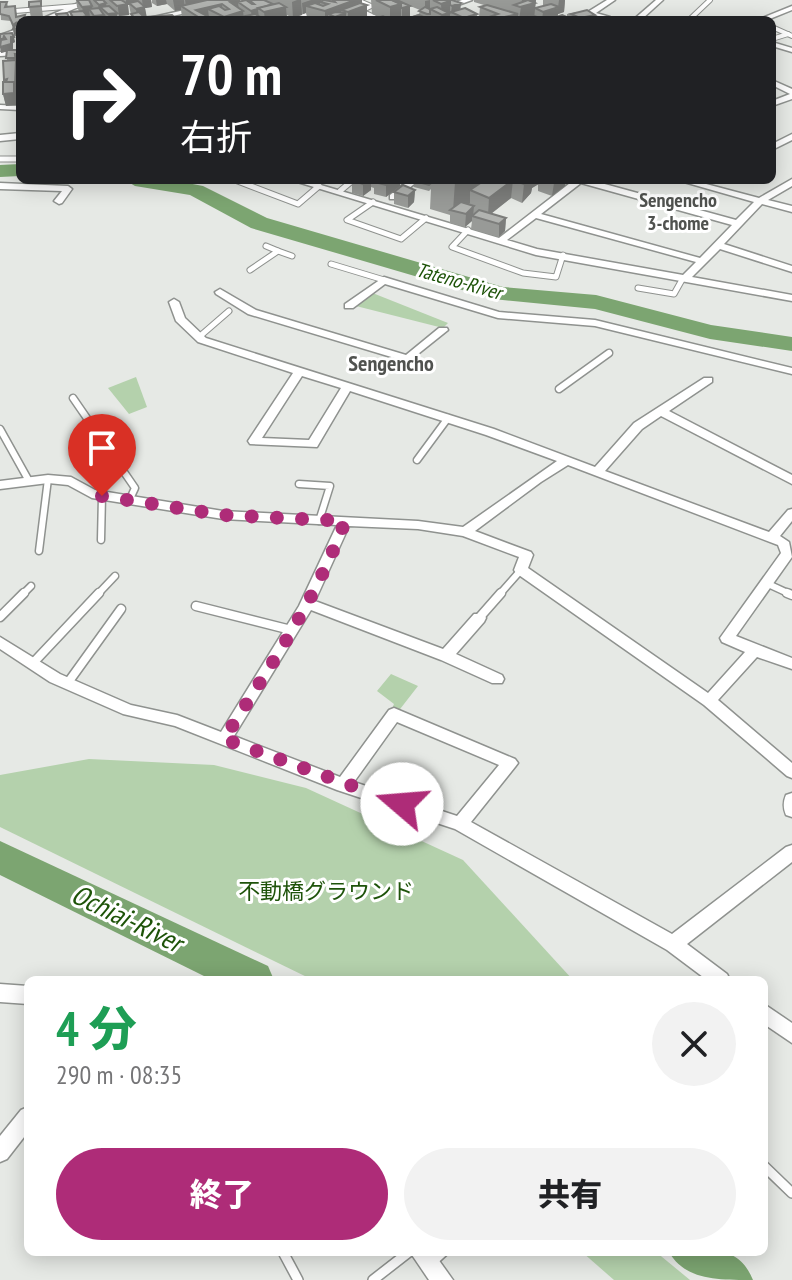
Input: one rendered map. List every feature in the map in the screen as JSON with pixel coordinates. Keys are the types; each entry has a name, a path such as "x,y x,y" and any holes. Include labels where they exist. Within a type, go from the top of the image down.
{"street":[{"path":"53,16 89,1 100,0"},
{"path":"422,16 469,0"},
{"path":"598,16 590,13 612,0"},
{"path":"642,16 660,0"},
{"path":"164,16 213,6"},
{"path":"770,16 792,8"},
{"path":"780,12 792,18"},
{"path":"685,278 761,200 791,183"},
{"path":"311,184 536,252 792,298"},
{"path":"378,203 409,184"},
{"path":"502,240 575,184"},
{"path":"594,184 739,224"},
{"path":"696,184 792,209"},
{"path":"0,186 68,189 59,201"},
{"path":"534,215 702,261"},
{"path":"718,245 792,269"},
{"path":"349,306 384,280 498,315 595,323 792,371"},
{"path":"220,292 252,312 408,359 443,330"},
{"path":"174,302 180,319 199,337 448,418 700,513 773,536 783,542 788,553 727,638 792,664"},
{"path":"299,372 254,441 313,444 347,387"},
{"path":"597,473 638,426 708,380"},
{"path":"661,411 792,480"},
{"path":"465,532 566,461"},
{"path":"0,485 48,479 71,481 102,496 223,515 418,525 465,532 526,555 521,570 709,701 792,772"},
{"path":"224,739 309,604 328,569 345,521"},
{"path":"773,536 789,522"},
{"path":"309,604 446,656 497,679"},
{"path":"446,656 479,618"},
{"path":"0,642 67,684 128,710 177,721 343,785 460,824 673,944 716,976"},
{"path":"709,701 755,650"},
{"path":"343,785 394,714 510,763 460,824"},
{"path":"792,800 792,810"},
{"path":"673,944 792,852"},
{"path":"0,993 24,995"},
{"path":"768,1016 792,1034"},
{"path":"0,1152 24,1122"}],"lane":[{"path":"350,16 371,6 357,0"},
{"path":"693,16 710,0"},
{"path":"15,11 77,6"},
{"path":"451,7 463,12"},
{"path":"297,16 317,10"},
{"path":"361,11 372,16"},
{"path":"246,184 298,204 319,186"},
{"path":"340,191 348,184"},
{"path":"378,203 347,220 401,239 426,218"},
{"path":"468,230 452,247 523,273 556,277 563,255"},
{"path":"266,246 292,256"},
{"path":"250,270 278,251"},
{"path":"331,264 384,280"},
{"path":"638,288 674,294 685,278"},
{"path":"199,337 229,311"},
{"path":"559,389 609,353"},
{"path":"73,398 135,488 129,501"},
{"path":"417,460 448,418"},
{"path":"0,429 29,481"},
{"path":"39,551 48,479"},
{"path":"299,484 330,486 319,521"},
{"path":"101,540 102,496"},
{"path":"479,618 521,570"},
{"path":"34,662 115,576"},
{"path":"766,583 792,595"},
{"path":"0,617 31,586"},
{"path":"196,606 293,630"},
{"path":"67,684 121,609"},
{"path":"768,1170 792,1193"},
{"path":"285,1256 298,1280"},
{"path":"373,1280 404,1256"}],"green space":[{"path":"370,292 448,323 443,328 352,305"},
{"path":"136,377 147,407 129,414 108,388"},
{"path":"391,674 418,686 397,713 391,711 394,704 377,691"},
{"name":"不動橋グラウンド","path":"89,759 214,765 306,788 463,860 569,976 305,976 0,827 0,775"},
{"path":"587,1256 661,1256 690,1280 614,1280"}],"building":[{"path":"77,0 89,0 92,6 82,7"},
{"path":"110,0 121,0 128,4 117,6"},
{"path":"207,0 239,0 230,2 243,11 222,16 208,9 219,6 229,9 222,4 196,10 207,16 197,16 181,6"},
{"path":"246,0 252,4 249,0 264,0 273,4 251,11 238,2"},
{"path":"355,0 325,11 306,6 328,4 320,2"},
{"path":"376,0 392,0 401,4 390,7"},
{"path":"392,0 410,6 401,8 401,4"},
{"path":"528,0 535,3 520,7 514,5"},
{"path":"41,1 41,6 29,7 29,2"},
{"path":"138,1 145,7 136,9 129,3"},
{"path":"0,2 7,2 5,7 15,6 16,23 13,25 9,16 0,14"},
{"path":"279,3 286,7 264,12 258,8"},
{"path":"360,3 367,5 348,12 341,10"},
{"path":"551,4 559,7 543,12 535,8"},
{"path":"487,5 518,14 492,16 498,14 480,7"},
{"path":"109,6 117,13 108,14 100,7"},
{"path":"425,7 430,9 430,14 419,11"},
{"path":"437,7 449,13 442,15 430,9"},
{"path":"99,8 104,15 94,16 89,9"},
{"path":"465,8 477,14 460,16 451,12"},
{"path":"587,10 595,15 576,16 571,14"},
{"path":"83,11 87,16 72,16 70,12"},
{"path":"336,12 346,13 338,16 328,14"},
{"path":"12,33 11,44 0,47 1,40 6,39 4,36 0,39 0,34"},
{"path":"7,50 16,50 16,58 6,58"},
{"path":"16,60 15,86 14,82 4,80 3,61"},
{"path":"3,82 14,82 14,93 3,94"},
{"path":"479,184 508,184 489,198 470,190"},
{"path":"403,185 415,190 408,196 394,192"},
{"path":"461,202 474,206 466,214 450,210"},
{"path":"479,210 506,218 499,224 472,216"}],"waterway":[{"name":"Tateno-River","path":"0,171 16,170"},
{"name":"Tateno-River","path":"159,184 196,190 259,223 501,294 596,302 710,332 792,344"},
{"name":"Ochiai-River","path":"0,857 246,976"},
{"name":"Ochiai-River","path":"698,1256 729,1280"}],"district":[{"name":"Sengencho 3-chome","path":"678,212"},
{"name":"Sengencho","path":"391,363"}],"route":[{"path":"102,496 223,515 345,521 328,569 309,604 224,739 402,804"}]}
